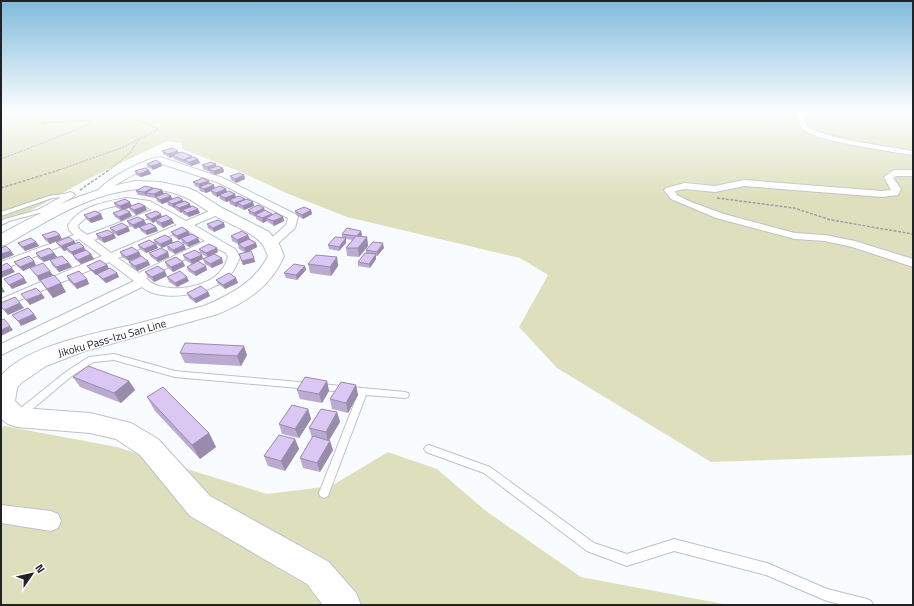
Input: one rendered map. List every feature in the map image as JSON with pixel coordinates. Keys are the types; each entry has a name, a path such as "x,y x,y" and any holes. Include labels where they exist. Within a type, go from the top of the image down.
{"main road":[{"path":"1,241 46,212 102,192 142,186 167,186 184,191 218,212 263,235 271,244"},
{"name":"Jikoku Pass-Izu San Line","path":"17,417 7,410 3,401 6,386 13,377 38,360 79,345 211,310 230,302 253,287 270,269 276,256 271,244"},
{"path":"17,417 90,423 122,430 149,447 200,506 318,573 344,605"}],"street":[{"path":"848,141 913,153"},
{"path":"102,192 107,186 152,161 160,160 220,180 293,218 291,226 271,244"},
{"path":"913,173 894,173 888,177 896,189 895,193 882,194 744,183 715,189 685,186 669,190 674,198 720,216 795,236 843,241 913,263"},
{"path":"46,212 70,195"},
{"path":"136,201 147,203 160,210 231,251 234,257 232,266 228,273 219,279 195,289 182,292 159,291 151,288 74,230 73,225 78,218 104,205 136,201"},
{"path":"1,266 160,210"},
{"path":"1,304 218,212"},
{"path":"1,350 214,241"},
{"path":"1,514 51,521"}],"lane":[{"path":"1,214 47,198 70,195"},
{"path":"1,223 8,220 46,212"},
{"path":"17,417 70,373 92,359 114,357 175,374 405,395"},
{"path":"324,493 363,391"},
{"path":"429,449 487,470 591,547 627,560 674,545 767,569 827,596 867,605"}],"path":[{"path":"1,159 47,141"},
{"path":"1,188 98,158 137,141"},
{"path":"70,195 117,164 135,147 138,141"},
{"path":"714,198 794,208 831,220 913,234"}],"green space":[{"path":"1,141 166,141 86,180 1,227"},
{"path":"169,141 913,141 913,455 711,462 557,368 519,327 548,275 520,258 347,217 286,193 241,172 182,149 182,143"},
{"path":"5,426 117,447 267,494 331,486 388,452 437,469 486,511 581,577 729,605 1,605 1,427"}],"building":[{"path":"172,148 178,151 168,154 162,151"},
{"path":"182,152 192,156 183,160 172,155"},
{"path":"194,157 198,159 189,162 184,160"},
{"path":"156,160 161,163 151,166 147,164"},
{"path":"211,162 216,164 207,167 202,165"},
{"path":"218,166 223,168 214,171 208,169"},
{"path":"145,168 149,170 139,174 135,171"},
{"path":"239,173 244,175 235,179 230,176"},
{"path":"203,178 209,181 199,184 193,182"},
{"path":"209,183 214,185 204,189 199,187"},
{"path":"145,186 153,188 144,192 136,191"},
{"path":"220,186 226,189 216,193 210,190"},
{"path":"154,188 162,190 154,194 146,193"},
{"path":"229,191 235,194 225,198 219,195"},
{"path":"166,193 171,196 160,200 155,197"},
{"path":"239,196 245,199 235,203 229,200"},
{"path":"178,197 183,200 172,204 167,201"},
{"path":"125,199 130,202 120,206 114,203"},
{"path":"247,199 253,202 243,206 237,203"},
{"path":"185,201 190,204 179,208 174,205"},
{"path":"139,203 145,206 134,210 129,207"},
{"path":"258,205 264,208 254,213 248,210"},
{"path":"193,206 198,209 187,213 182,210"},
{"path":"304,207 311,210 302,215 295,211"},
{"path":"124,209 130,212 119,217 113,213"},
{"path":"265,210 272,214 262,218 255,215"},
{"path":"95,211 101,214 89,219 84,215"},
{"path":"156,211 161,214 151,219 145,215"},
{"path":"276,213 283,217 273,221 266,218"},
{"path":"166,215 172,219 161,223 155,220"},
{"path":"138,217 144,220 133,225 127,221"},
{"path":"218,220 224,223 213,228 207,224"},
{"path":"122,223 128,227 116,232 110,228"},
{"path":"150,223 156,227 145,231 139,227"},
{"path":"182,227 188,231 177,236 171,232"},
{"path":"347,228 361,231 357,236 342,234"},
{"path":"108,230 114,234 102,238 96,234"},
{"path":"55,231 60,235 47,239 42,235"},
{"path":"242,231 248,235 237,240 231,236"},
{"path":"192,234 198,238 187,243 181,238"},
{"path":"165,235 172,239 160,244 154,240"},
{"path":"356,236 367,237 358,248 346,248"},
{"path":"69,237 74,241 61,246 56,242"},
{"path":"335,237 346,238 339,247 328,245"},
{"path":"31,238 36,242 23,247 18,243"},
{"path":"249,239 256,243 244,248 238,244"},
{"path":"149,240 156,244 144,249 138,245"},
{"path":"178,241 184,245 173,250 166,245"},
{"path":"79,242 84,247 71,252 66,247"},
{"path":"373,242 383,243 377,252 366,250"},
{"path":"209,244 217,248 206,253 199,249"},
{"path":"6,246 11,251 1,254 1,248"},
{"path":"132,247 139,252 126,257 120,252"},
{"path":"49,248 54,253 41,258 36,253"},
{"path":"161,248 168,252 156,258 149,253"},
{"path":"86,250 91,254 78,260 73,255"},
{"path":"195,250 202,255 190,260 183,255"},
{"path":"251,251 254,258 242,261 239,254"},
{"path":"365,253 376,254 369,264 358,262"},
{"path":"214,254 222,258 210,264 203,259"},
{"path":"316,255 337,257 330,267 308,264"},
{"path":"29,256 34,261 20,267 14,262"},
{"path":"62,256 69,263 56,267 50,260"},
{"path":"141,256 148,261 135,266 129,262"},
{"path":"176,257 183,262 171,267 165,262"},
{"path":"100,260 107,265 93,271 87,266"},
{"path":"198,261 206,266 194,272 187,267"},
{"path":"7,263 12,268 1,272 1,266"},
{"path":"43,263 50,271 37,276 30,268"},
{"path":"294,264 305,266 296,275 284,273"},
{"path":"158,266 165,271 152,277 145,272"},
{"path":"110,268 117,273 103,279 97,274"},
{"path":"79,271 87,279 74,284 67,276"},
{"path":"180,271 187,277 175,283 167,277"},
{"path":"19,273 24,278 9,285 4,279"},
{"path":"229,273 236,278 223,285 216,280"},
{"path":"54,275 61,283 47,289 40,280"},
{"path":"201,286 208,292 194,299 187,293"},
{"path":"36,288 42,294 26,300 21,294"},
{"path":"15,297 20,303 4,310 1,303"},
{"path":"28,308 34,314 18,321 12,315"},
{"path":"4,319 10,326 1,330 1,320"},
{"path":"185,343 244,346 237,356 180,353"},
{"path":"88,366 129,381 114,393 73,377"},
{"path":"305,377 327,381 319,394 297,390"},
{"path":"341,382 356,385 346,403 330,399"},
{"path":"163,387 209,433 192,445 147,397"},
{"path":"292,405 308,409 295,429 279,424"},
{"path":"321,409 337,412 326,432 309,428"},
{"path":"279,435 295,439 281,461 264,456"},
{"path":"313,436 330,441 317,463 300,458"}]}
